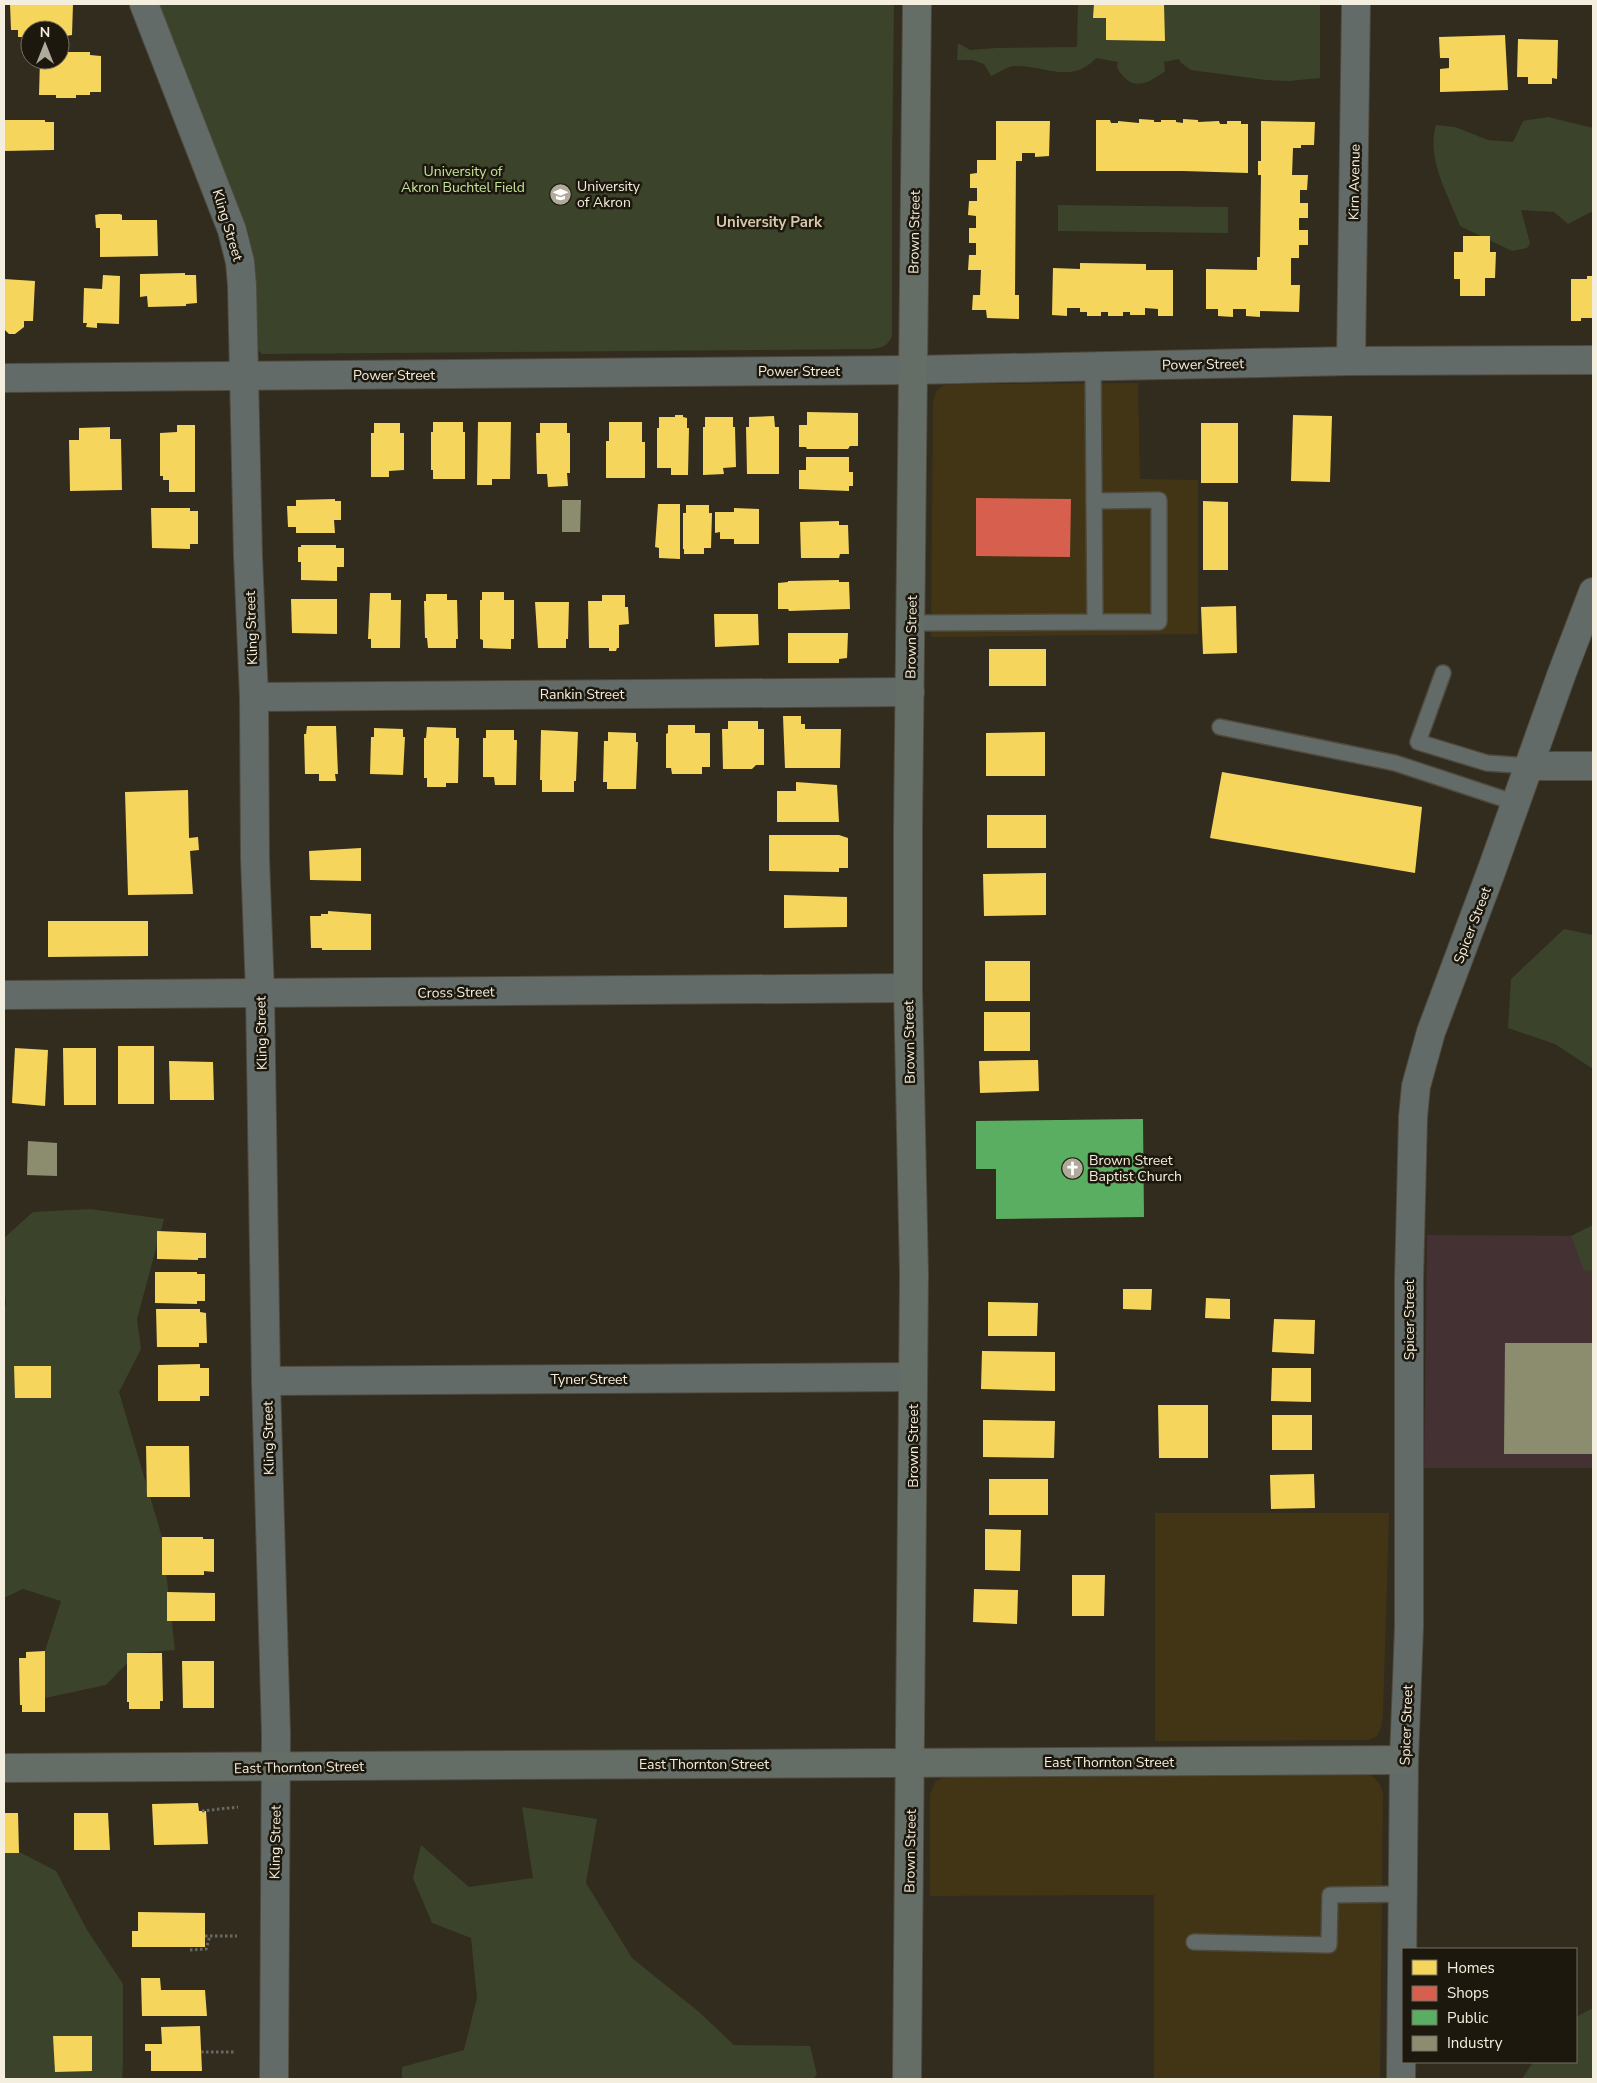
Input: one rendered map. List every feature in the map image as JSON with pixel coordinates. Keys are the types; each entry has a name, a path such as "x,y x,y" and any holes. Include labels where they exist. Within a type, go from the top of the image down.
{"main road":[{"name":"Brown Street","path":"907,2079 914,1237 908,988 912,370 917,4"},
{"name":"East Thornton Street","path":"4,1768 1404,1760"}],"street":[{"name":"Kling Street","path":"144,4 237,245 242,285 254,697 255,858 260,993 266,1381 276,1767 274,2079"},
{"name":"Kirn Avenue","path":"1351,361 1356,4"},
{"name":"Power Street","path":"4,378 912,370 1351,361 1593,360"},
{"name":"Spicer Street","path":"1402,1948 1404,1760 1408,1627 1409,1280 1413,1117 1416,1086 1431,1032 1593,592"},
{"name":"Rankin Street","path":"254,697 910,692"},
{"path":"1529,766 1593,766"},
{"name":"Cross Street","path":"4,996 908,988"},
{"name":"Tyner Street","path":"266,1381 912,1377"},
{"name":"Spicer Street","path":"1401,2079 1402,1986"}],"lane":[{"path":"1093,366 1095,622"},
{"path":"911,623 1159,622 1159,500 1094,501"},
{"path":"1443,673 1418,742 1487,763 1529,766"},
{"path":"1220,727 1395,763 1516,803"},
{"path":"1194,1942 1329,1945 1330,1895 1403,1894"}],"path":[{"path":"202,1811 238,1807"},
{"path":"205,1936 237,1936"},
{"path":"190,1950 206,1949 210,1936"},
{"path":"201,2052 236,2052"}],"shaded area":[{"path":"1138,383 1140,479 1198,480 1198,634 931,637 933,403 936,391 944,385 953,384"},
{"path":"1427,1235 1593,1236 1593,1468 1424,1468"},
{"path":"1155,1513 1389,1513 1383,1715 1381,1728 1377,1736 1368,1740 1155,1741"},
{"path":"1367,1774 1375,1778 1383,1793 1380,2079 1154,2079 1154,1895 930,1896 930,1795 935,1782 944,1777"}],"green space":[{"name":"University of Akron Buchtel Field","path":"159,4 894,4 892,336 884,346 872,349 262,354 256,348 255,343 256,272 248,231"},
{"path":"1078,4 1320,4 1320,78 1289,81 1266,80 1191,70 1181,63 1179,59 1164,62 1165,71 1152,80 1140,84 1128,81 1123,76 1117,68 1118,62 1096,58 1087,66 1067,72 1026,66 1012,66 991,76 984,64 972,60 957,60 958,43 970,50 1077,47"},
{"path":"1548,117 1593,128 1593,211 1568,224 1554,212 1521,210 1530,243 1527,248 1512,251 1460,226 1444,189 1436,163 1434,138 1436,125 1455,127 1488,140 1513,142 1523,121"},
{"path":"1058,205 1228,207 1228,233 1058,231"},
{"path":"1564,929 1593,935 1593,1069 1555,1044 1508,1028 1511,979"},
{"path":"90,1209 164,1219 137,1319 141,1349 119,1392 162,1537 175,1650 137,1653 106,1685 45,1698 45,1651 61,1601 23,1589 4,1598 4,1306 6,1305 4,1238 33,1212"},
{"path":"1593,1225 1593,1270 1584,1271 1571,1236"},
{"path":"522,1807 597,1819 586,1883 632,1958 699,2012 734,2045 810,2046 817,2074 814,2079 402,2079 402,2067 464,2050 477,1998 471,1938 432,1923 413,1878 421,1845 469,1887 533,1878"},
{"path":"4,1844 56,1871 87,1930 123,1984 122,2079 4,2079"},
{"path":"1593,2008 1593,2079 1522,2079 1532,2063 1577,2063 1577,2016"}],"building: Homes":[{"path":"10,4 73,4 72,35 70,35 70,20 20,20 20,37 18,37 18,30 11,30"},
{"path":"1094,4 1164,4 1165,41 1106,40 1106,18 1093,18"},
{"path":"1505,35 1508,90 1440,92 1440,69 1449,68 1449,58 1440,58 1439,37"},
{"path":"1518,39 1558,40 1557,79 1552,78 1552,84 1528,84 1528,77 1517,77"},
{"path":"70,52 90,52 90,55 101,56 101,92 90,92 90,95 76,95 76,98 56,98 56,95 39,95 40,70 70,70"},
{"path":"1139,119 1154,120 1154,122 1176,120 1176,122 1183,123 1183,119 1198,120 1198,122 1219,121 1220,124 1227,124 1227,121 1241,121 1241,124 1248,124 1248,173 1096,171 1096,120 1110,120 1111,123 1118,123 1118,121 1139,123"},
{"path":"4,120 45,120 45,122 54,122 54,150 4,151"},
{"path":"996,121 1050,121 1049,156 1035,157 1035,153 1022,153 1022,161 1016,161 1015,295 1019,295 1019,319 987,318 986,310 972,310 973,295 980,295 981,270 968,270 969,255 976,255 976,243 969,243 969,228 976,228 976,216 968,215 969,201 977,201 977,188 970,188 970,174 977,173 977,160 996,160"},
{"path":"1261,121 1315,122 1314,145 1301,145 1301,148 1293,148 1292,175 1308,175 1307,190 1300,190 1300,203 1308,203 1308,218 1299,218 1299,230 1308,230 1308,245 1299,245 1299,258 1291,258 1291,285 1300,285 1299,312 1260,311 1260,317 1246,316 1246,309 1233,309 1233,317 1218,316 1218,309 1206,309 1206,269 1257,270 1257,257 1260,257 1261,175 1258,175 1258,161 1261,161"},
{"path":"120,214 122,215 122,220 157,220 158,256 100,257 100,228 96,228 95,215"},
{"path":"1463,236 1490,236 1490,252 1496,252 1495,278 1485,278 1485,296 1460,296 1460,279 1454,279 1454,252 1463,252"},
{"path":"1080,263 1146,264 1146,270 1173,270 1173,316 1158,316 1158,309 1145,308 1145,315 1130,315 1130,312 1123,312 1123,316 1108,316 1108,312 1101,312 1101,316 1087,316 1087,312 1080,312 1080,308 1067,308 1067,316 1052,315 1053,268 1080,269"},
{"path":"185,273 185,275 196,275 197,303 186,304 186,306 148,307 147,296 140,297 140,274"},
{"path":"103,275 120,276 119,324 97,323 97,328 86,327 87,323 83,323 84,288 102,289"},
{"path":"1587,276 1593,276 1593,318 1581,318 1581,321 1571,321 1571,279 1587,279"},
{"path":"4,279 35,281 33,321 24,321 24,327 15,334 9,334 4,329"},
{"path":"807,412 858,413 858,446 850,446 848,449 807,449 806,447 799,447 799,425 807,425"},
{"path":"675,415 683,415 683,417 687,418 687,428 689,428 688,475 671,475 671,468 657,468 657,428 659,428 659,417 675,417"},
{"path":"1293,415 1332,416 1330,482 1291,481"},
{"path":"774,416 775,427 779,427 779,474 747,474 746,427 749,427 749,417"},
{"path":"705,417 733,417 736,467 723,468 724,474 703,475 703,427 705,427"},
{"path":"433,422 463,422 463,432 465,432 465,479 433,479 433,470 431,470 431,432 433,432"},
{"path":"478,422 511,422 510,479 492,479 492,485 477,485"},
{"path":"609,422 642,422 642,442 645,442 645,478 606,478 606,441 609,441"},
{"path":"374,423 400,423 400,433 404,433 404,470 389,471 389,477 371,477 371,433 374,433"},
{"path":"540,423 567,423 567,433 570,433 570,473 567,473 568,486 548,487 547,474 537,474 536,433 540,433"},
{"path":"1201,423 1238,423 1238,483 1201,483"},
{"path":"177,425 195,425 195,492 169,492 169,480 163,480 163,476 160,476 160,433 177,432"},
{"path":"110,427 110,439 121,439 122,490 70,491 69,440 79,440 79,428"},
{"path":"806,457 849,457 849,472 853,472 853,486 849,486 849,491 799,489 799,470 806,470"},
{"path":"335,499 335,501 341,501 341,520 334,520 335,533 296,533 296,527 288,527 287,506 296,506 296,500"},
{"path":"1203,501 1228,502 1228,570 1203,570"},
{"path":"658,504 680,504 680,559 659,558 659,548 655,547"},
{"path":"686,505 709,505 709,513 712,513 711,548 704,548 704,554 684,554 683,513 686,513"},
{"path":"151,508 190,508 190,511 198,511 198,544 190,544 190,549 152,548"},
{"path":"734,508 759,509 759,544 734,544 734,539 720,539 720,532 715,533 715,512 734,512"},
{"path":"839,521 839,525 848,525 849,554 840,554 839,558 801,558 800,522"},
{"path":"301,545 336,545 336,548 344,548 344,567 337,567 337,581 301,580 301,562 298,562 298,547 301,547"},
{"path":"839,580 839,582 849,582 850,609 789,611 788,609 778,609 778,583 788,581"},
{"path":"482,592 504,592 504,600 514,600 514,639 511,639 511,649 483,648 483,640 480,639 480,600 482,600"},
{"path":"370,593 391,593 391,600 401,600 400,648 371,648 371,639 368,639"},
{"path":"426,594 447,594 447,600 457,600 458,639 456,639 456,648 428,648 427,638 425,638 424,601 426,601"},
{"path":"602,595 625,595 625,607 628,607 629,624 619,625 619,648 616,651 609,651 609,648 589,648 588,601 602,601"},
{"path":"291,599 337,599 337,634 292,633"},
{"path":"535,602 569,602 566,648 538,648"},
{"path":"1236,606 1237,653 1203,654 1201,607"},
{"path":"714,614 758,614 759,645 715,647"},
{"path":"788,633 848,633 847,658 839,659 839,663 788,663"},
{"path":"989,649 1046,649 1046,686 989,686"},
{"path":"783,716 801,716 801,724 805,724 805,729 841,729 840,768 785,768"},
{"path":"728,721 758,721 758,729 764,729 764,765 756,765 752,769 723,769 722,729 728,729"},
{"path":"668,725 695,725 695,733 710,733 710,767 702,767 702,774 672,774 671,768 666,768 666,734 668,733"},
{"path":"307,726 336,726 338,774 335,774 336,781 319,781 319,774 305,774 304,734 306,734"},
{"path":"427,727 456,728 456,738 459,738 458,783 446,783 446,787 427,787 427,778 424,778 424,738 426,738"},
{"path":"374,728 403,729 403,737 405,737 403,775 370,774 371,737 374,737"},
{"path":"486,730 514,730 514,740 517,740 516,785 495,785 494,777 483,777 483,738 486,738"},
{"path":"541,730 578,732 574,792 542,792 542,780 540,780"},
{"path":"608,732 636,733 636,742 638,742 636,789 607,789 607,782 603,782 604,741 608,741"},
{"path":"1045,732 1045,776 986,776 986,733"},
{"path":"1222,772 1422,807 1415,873 1210,838"},
{"path":"796,782 837,785 839,822 777,822 777,791 796,791"},
{"path":"188,790 189,838 198,837 199,850 190,851 193,894 128,895 125,792"},
{"path":"987,815 1046,815 1046,848 987,848"},
{"path":"769,835 839,835 848,838 848,868 839,868 839,872 769,871"},
{"path":"361,848 361,881 310,880 309,851"},
{"path":"1046,873 1046,915 984,916 983,874"},
{"path":"784,895 847,897 847,927 784,928"},
{"path":"328,911 371,914 371,950 322,950 322,948 311,948 310,916 321,916 321,914 328,914"},
{"path":"48,921 148,921 148,956 48,957"},
{"path":"985,961 1030,961 1030,1001 985,1001"},
{"path":"984,1012 1030,1012 1030,1051 984,1051"},
{"path":"118,1046 154,1046 154,1104 118,1104"},
{"path":"15,1048 48,1050 45,1106 12,1103"},
{"path":"63,1048 96,1048 96,1105 64,1105"},
{"path":"1038,1060 1039,1091 980,1093 979,1061"},
{"path":"169,1061 213,1062 214,1100 170,1100"},
{"path":"157,1231 206,1233 206,1258 198,1258 198,1260 157,1259"},
{"path":"155,1272 197,1272 197,1274 205,1274 205,1301 197,1301 197,1304 155,1303"},
{"path":"1123,1289 1152,1289 1151,1310 1123,1309"},
{"path":"1206,1298 1230,1299 1230,1319 1205,1318"},
{"path":"988,1302 1038,1303 1037,1336 988,1336"},
{"path":"156,1309 200,1309 200,1312 206,1313 207,1343 199,1343 199,1347 157,1347"},
{"path":"1274,1319 1315,1320 1314,1354 1272,1352"},
{"path":"982,1351 1055,1352 1055,1391 981,1389"},
{"path":"200,1364 200,1368 209,1368 209,1396 200,1396 200,1401 158,1401 158,1365"},
{"path":"14,1366 51,1366 51,1398 15,1398"},
{"path":"1272,1368 1311,1368 1311,1402 1271,1401"},
{"path":"1158,1405 1208,1405 1208,1458 1159,1458"},
{"path":"1272,1415 1312,1415 1312,1450 1272,1450"},
{"path":"983,1420 1055,1421 1054,1458 983,1457"},
{"path":"146,1446 189,1446 190,1497 147,1497"},
{"path":"1314,1474 1315,1508 1271,1509 1270,1475"},
{"path":"989,1479 1048,1479 1048,1515 989,1515"},
{"path":"985,1529 1021,1530 1020,1571 985,1570"},
{"path":"162,1537 203,1537 203,1539 214,1539 214,1572 204,1571 204,1575 162,1575"},
{"path":"1072,1575 1105,1575 1104,1616 1072,1616"},
{"path":"974,1589 1018,1590 1017,1624 973,1622"},
{"path":"167,1592 215,1593 215,1621 167,1621"},
{"path":"45,1651 45,1712 22,1712 22,1705 20,1705 19,1658 26,1658 26,1652"},
{"path":"127,1653 162,1653 163,1701 160,1701 160,1709 129,1709 129,1702 127,1702"},
{"path":"182,1661 214,1661 214,1708 183,1708"},
{"path":"198,1803 199,1811 206,1811 208,1844 154,1845 152,1804"},
{"path":"4,1813 18,1813 19,1853 4,1853"},
{"path":"74,1813 108,1813 110,1850 74,1850"},
{"path":"138,1912 205,1913 205,1947 132,1947 132,1931 138,1931"},
{"path":"141,1978 160,1978 161,1990 205,1990 207,2016 142,2016"},
{"path":"200,2026 202,2071 151,2071 151,2051 145,2051 145,2044 162,2044 161,2027"},
{"path":"53,2036 92,2036 92,2071 55,2072"}],"building: Shops":[{"path":"976,498 1071,499 1070,557 976,556"}],"building: Public":[{"path":"1143,1119 1144,1217 996,1219 996,1169 976,1169 976,1121"}],"building: Industry":[{"path":"562,500 581,500 580,532 562,532"},
{"path":"28,1141 57,1143 57,1176 27,1175"},
{"path":"1505,1343 1593,1343 1593,1454 1504,1454"}],"place":[{"name":"University of Akron","path":"561,194"},
{"name":"Brown Street Baptist Church","path":"1073,1168"}],"district":[{"name":"University Park","path":"769,222"}]}
